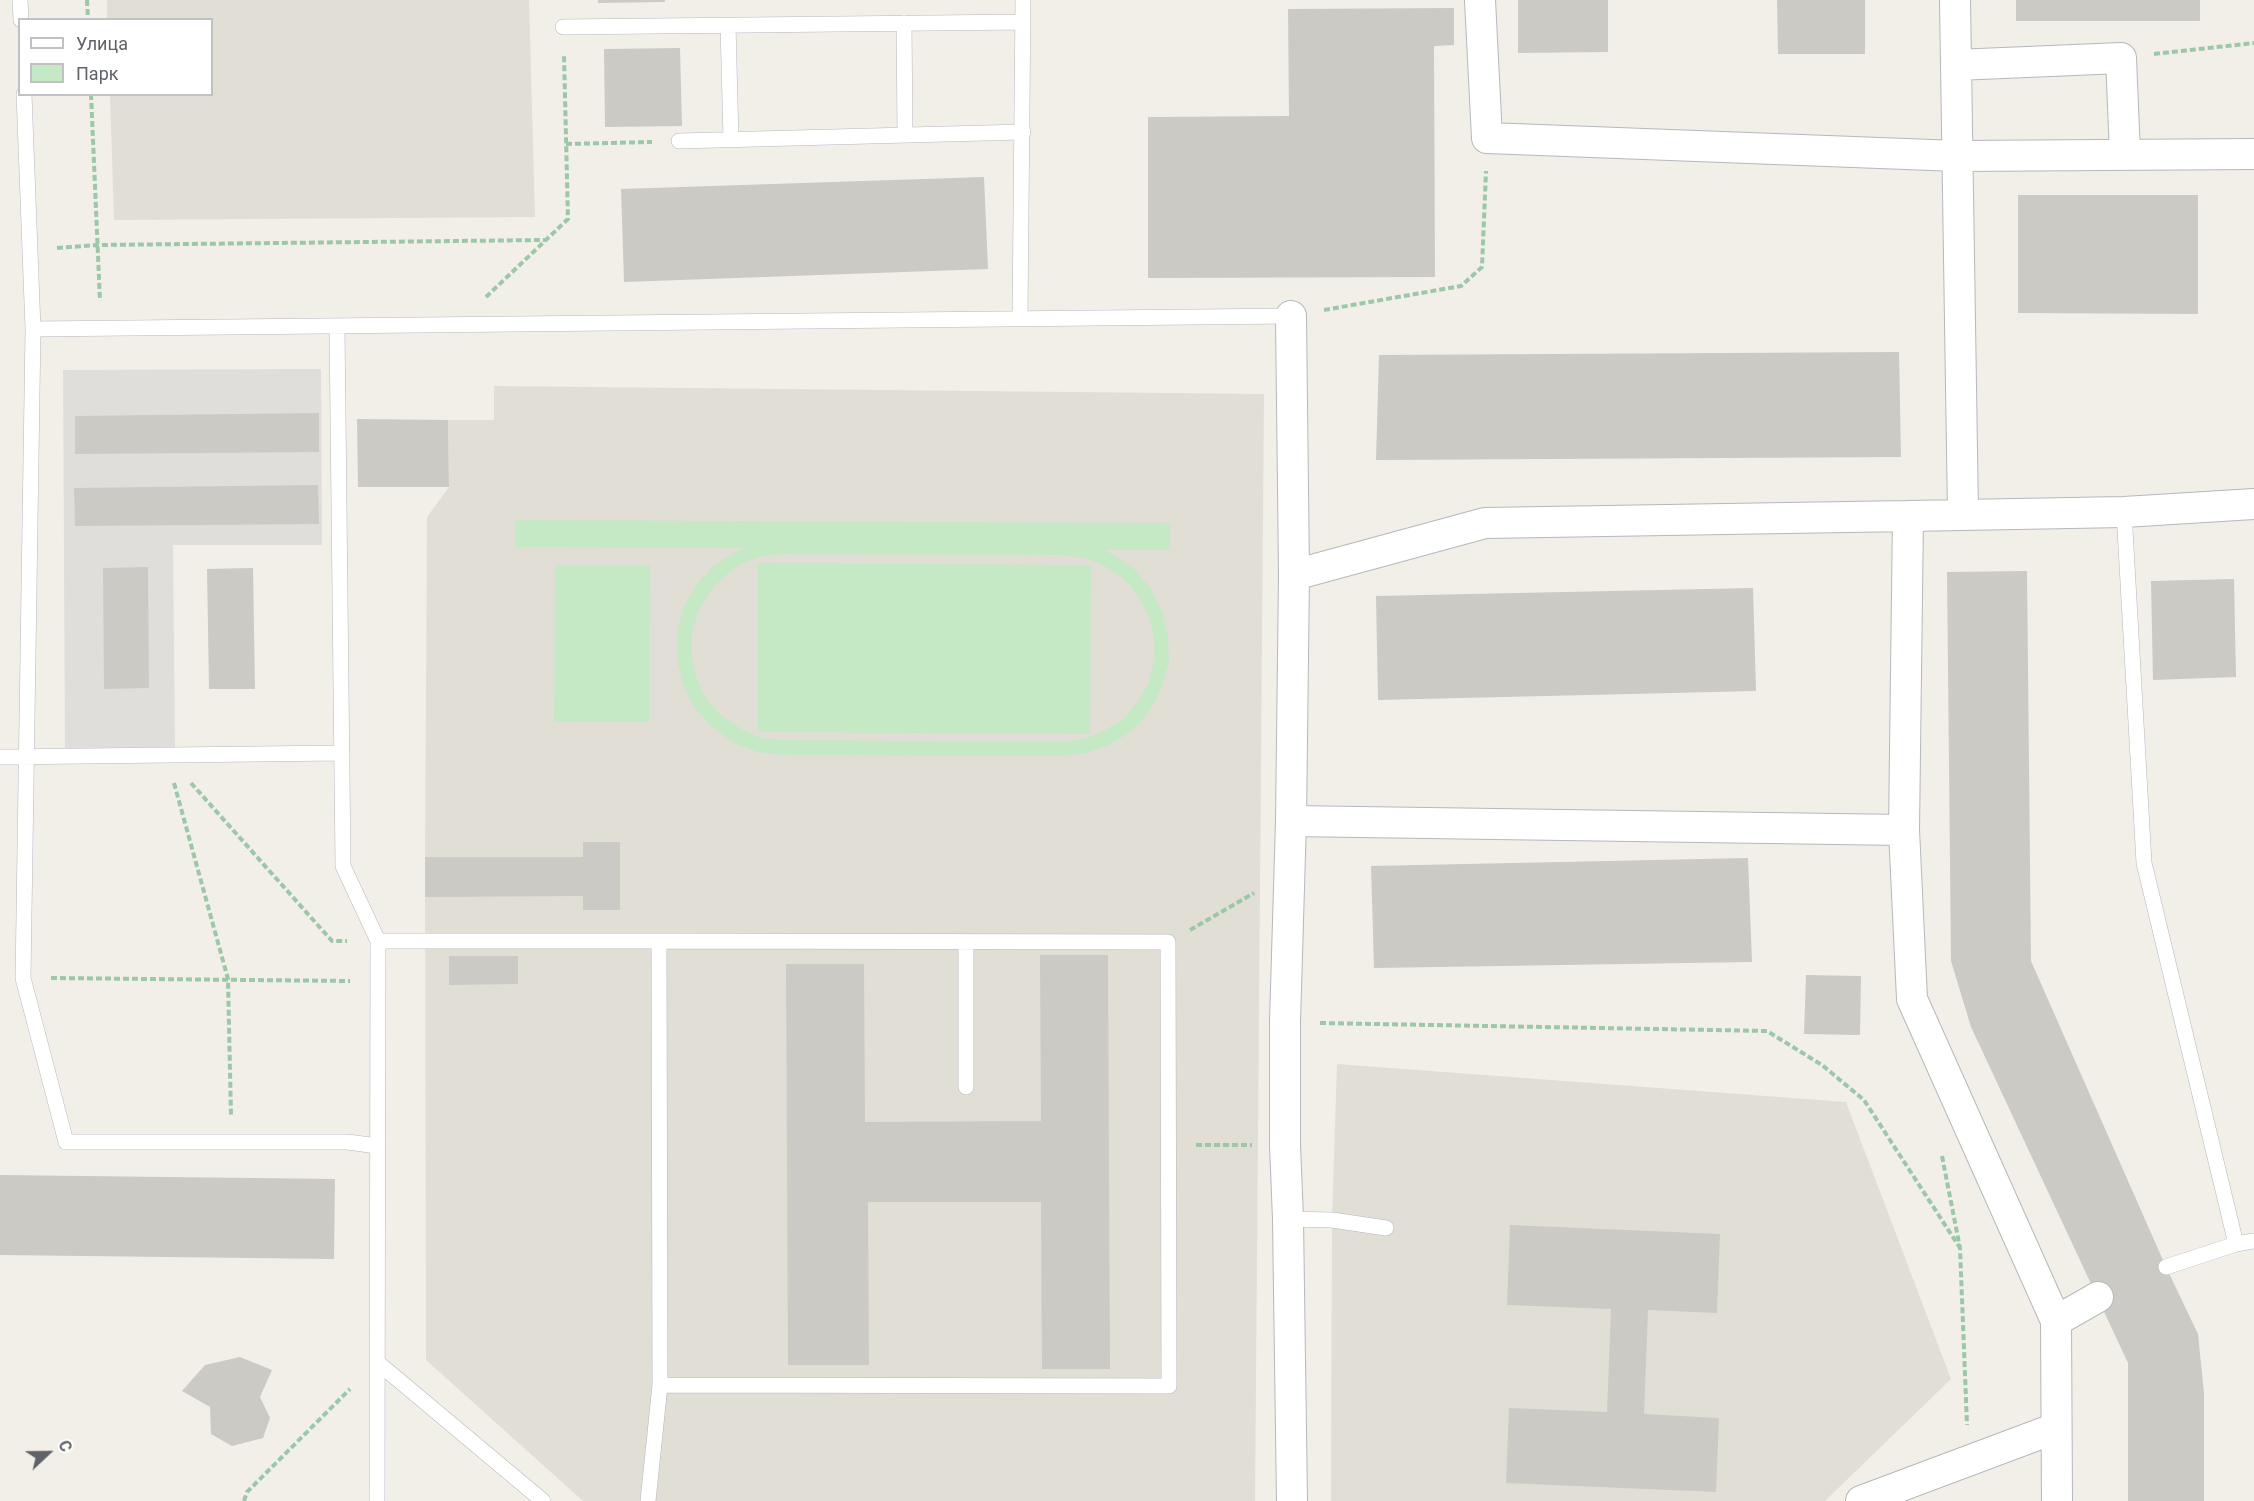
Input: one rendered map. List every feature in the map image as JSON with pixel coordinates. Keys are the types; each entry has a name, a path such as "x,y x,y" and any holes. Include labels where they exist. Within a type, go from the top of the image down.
{"street":[{"path":"1480,0 1488,138 1958,156 2254,154"},
{"path":"1954,0 1963,514"},
{"path":"1956,64 2121,58 2125,154"},
{"path":"1291,316 1294,575 1291,822 1287,889 1285,1145 1292,1501"},
{"path":"1294,575 1485,523 2124,512 2254,504"},
{"path":"1908,516 1904,830 1912,999 2056,1321 2057,1501"},
{"path":"1291,822 1904,830"},
{"path":"2056,1321 2098,1298"},
{"path":"1861,1501 1935,1487 1968,1461 2056,1428"}],"lane":[{"path":"20,0 21,18"},
{"path":"1020,319 1023,0"},
{"path":"563,27 1023,22"},
{"path":"904,24 905,135"},
{"path":"728,25 731,140"},
{"path":"24,96 33,329 23,978 66,1142 348,1142 377,1146"},
{"path":"679,141 1023,132"},
{"path":"33,329 1291,316"},
{"path":"337,326 344,866 378,941 377,1501"},
{"path":"2124,512 2144,863 2236,1244"},
{"path":"0,757 342,753"},
{"path":"378,941 1168,942 1169,1386 660,1385"},
{"path":"648,1501 660,1385 659,941"},
{"path":"966,942 966,1087"},
{"path":"1288,1219 1332,1220 1386,1228"},
{"path":"2166,1267 2236,1244 2254,1241"},
{"path":"377,1362 543,1501"}],"path":[{"path":"87,0 88,18"},
{"path":"458,325 568,219 563,27"},
{"path":"2121,58 2254,43"},
{"path":"91,96 101,329"},
{"path":"1291,316 1461,286 1482,267 1488,138"},
{"path":"566,144 679,141"},
{"path":"30,250 97,245 545,240"},
{"path":"166,755 332,941 378,941"},
{"path":"166,755 228,979 232,1142"},
{"path":"1168,942 1260,890 1287,889"},
{"path":"23,978 378,981"},
{"path":"1285,1022 1767,1031 1822,1065 1864,1100 1960,1248 1968,1461"},
{"path":"1169,1145 1285,1145"},
{"path":"244,1501 247,1492 377,1362"}],"shaded area":[{"path":"107,0 529,0 535,217 114,220 110,96 213,96 213,18 107,18"},
{"path":"321,369 322,545 173,545 175,747 65,748 63,370"},
{"path":"494,386 1264,394 1255,1501 583,1501 426,1360 427,517 449,487 448,420 494,420"},
{"path":"1337,1064 1846,1102 1951,1379 1825,1501 1331,1501 1332,1220"}],"green space":[{"path":"515,520 1170,523 1170,550 1105,550 1133,568 1150,588 1162,611 1168,636 1169,662 1162,687 1150,710 1133,730 1111,744 1087,753 1062,756 783,755 758,752 734,743 712,727 695,708 683,685 677,660 677,634 683,608 696,585 713,566 742,548 515,547","holes":["785,554 1062,555 1084,558 1105,566 1124,579 1138,596 1149,616 1154,638 1154,660 1149,682 1138,702 1123,719 1104,731 1084,739 1061,742 762,738 741,729 722,716 707,700 697,680 692,658 692,635 697,613 708,594 723,577 741,564 762,556"]},
{"path":"758,563 1091,565 1090,734 758,732"},
{"path":"555,565 650,565 649,722 554,722"}],"building":[{"path":"598,0 665,0 665,2 598,3"},
{"path":"1518,0 1608,0 1608,52 1518,53"},
{"path":"1777,0 1865,0 1865,54 1778,54"},
{"path":"2016,0 2200,0 2200,21 2016,21"},
{"path":"1454,8 1454,45 1434,46 1435,277 1148,278 1148,117 1289,116 1288,9"},
{"path":"680,48 682,126 605,127 604,49"},
{"path":"984,177 988,269 624,282 621,189"},
{"path":"2018,195 2198,195 2198,314 2018,313"},
{"path":"1899,352 1901,457 1376,460 1379,355"},
{"path":"319,413 319,452 75,454 75,416"},
{"path":"357,419 448,420 449,487 358,487"},
{"path":"318,485 319,524 75,526 74,488"},
{"path":"148,567 149,688 104,689 103,568"},
{"path":"253,568 255,689 209,689 207,569"},
{"path":"2027,571 2031,961 2166,1267 2198,1334 2204,1393 2204,1501 2128,1501 2128,1363 1971,1027 1951,961 1947,572"},
{"path":"2234,579 2236,677 2153,680 2151,581"},
{"path":"1753,588 1756,691 1378,700 1376,596"},
{"path":"583,842 620,842 620,910 583,910 583,896 425,897 425,857 583,857"},
{"path":"1748,858 1752,962 1374,968 1371,866"},
{"path":"1040,955 1108,955 1110,1369 1042,1369 1041,1202 868,1202 869,1365 788,1365 786,964 864,964 865,1122 1041,1121"},
{"path":"449,956 518,956 518,984 449,985"},
{"path":"1806,975 1861,976 1860,1035 1804,1034"},
{"path":"0,1175 335,1179 334,1259 0,1255"},
{"path":"1510,1225 1720,1234 1717,1313 1648,1310 1644,1414 1719,1418 1716,1492 1506,1483 1509,1408 1607,1412 1611,1309 1507,1305"},
{"path":"240,1357 272,1370 260,1397 270,1418 263,1438 232,1446 211,1434 210,1407 182,1391 205,1365"}]}
